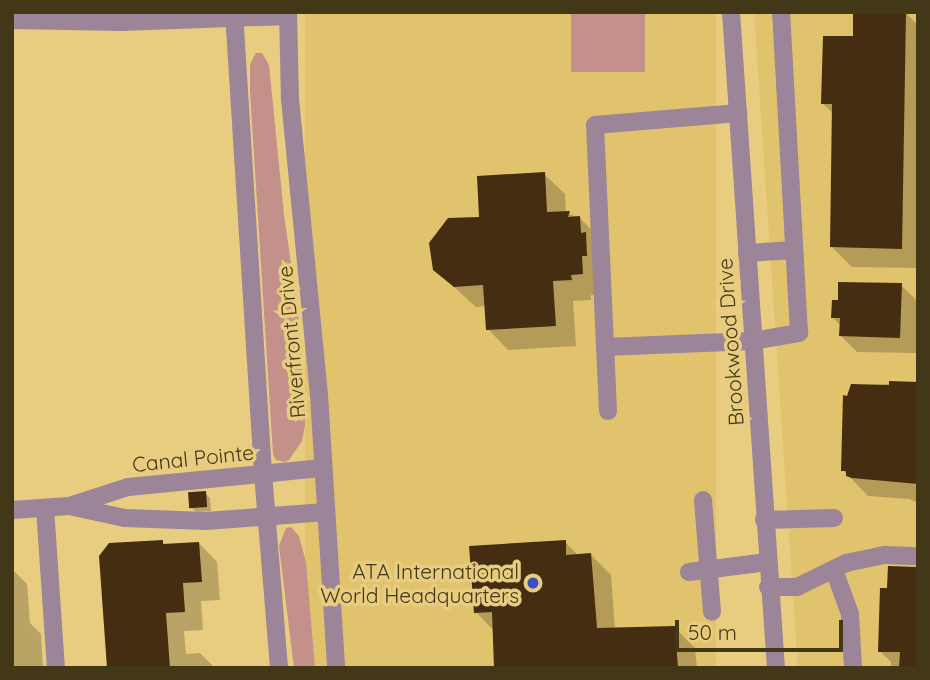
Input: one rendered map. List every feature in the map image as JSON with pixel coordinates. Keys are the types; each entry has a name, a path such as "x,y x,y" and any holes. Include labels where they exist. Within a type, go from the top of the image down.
{"street":[{"name":"Brookwood Drive","path":"731,12 768,587 776,668"},
{"path":"605,347 753,341 799,333 781,12"},
{"path":"12,20 122,22 288,14"},
{"name":"Riverfront Drive","path":"288,14 289,99 323,468 335,668"},
{"name":"Riverfront Drive","path":"235,15 263,473 279,668"},
{"path":"608,411 595,125 738,113"},
{"path":"747,253 794,250"},
{"name":"Canal Pointe","path":"12,510 69,506 128,487 323,468"},
{"path":"703,500 712,611"},
{"name":"Canal Pointe","path":"69,506 133,518 206,522 326,512"},
{"path":"45,508 56,668"},
{"path":"764,520 834,518"},
{"path":"768,587 797,587 834,570 885,555 918,556"},
{"path":"689,572 767,562"},
{"path":"834,570 850,614 853,668"}],"shaded area":[{"path":"305,12 716,12 716,668 305,668"},
{"path":"571,12 645,12 645,72 571,72"},
{"path":"754,12 918,12 918,668 798,668"},
{"path":"256,53 262,53 269,65 284,215 298,311 303,381 305,426 302,441 289,460 284,462 276,460 273,454 250,91 250,64"},
{"path":"291,527 299,536 306,562 315,668 294,668 279,546 286,528"}],"building":[{"path":"853,12 906,12 902,249 830,247 832,104 821,104 823,36 853,36"},
{"path":"545,172 547,212 570,211 568,217 580,216 581,233 586,232 587,256 582,256 583,274 571,275 572,280 553,281 556,326 486,330 483,285 454,287 433,270 429,243 448,218 479,217 477,176"},
{"path":"838,282 902,283 900,338 839,336 840,318 831,318 832,300 838,300"},
{"path":"889,381 918,382 918,484 852,478 846,476 846,471 841,471 843,395 847,396 851,384 889,385"},
{"path":"206,491 207,507 189,508 188,492"},
{"path":"163,540 163,544 199,542 202,582 183,583 185,612 166,613 170,668 107,668 99,556 109,543"},
{"name":"ATA International World Headquarters","path":"566,540 566,555 591,553 597,628 675,626 678,668 494,668 492,612 474,613 469,546"},
{"path":"888,566 918,567 918,668 899,668 900,652 878,652 880,588 887,588"}],"place":[{"name":"ATA International World Headquarters","path":"533,583"}]}
